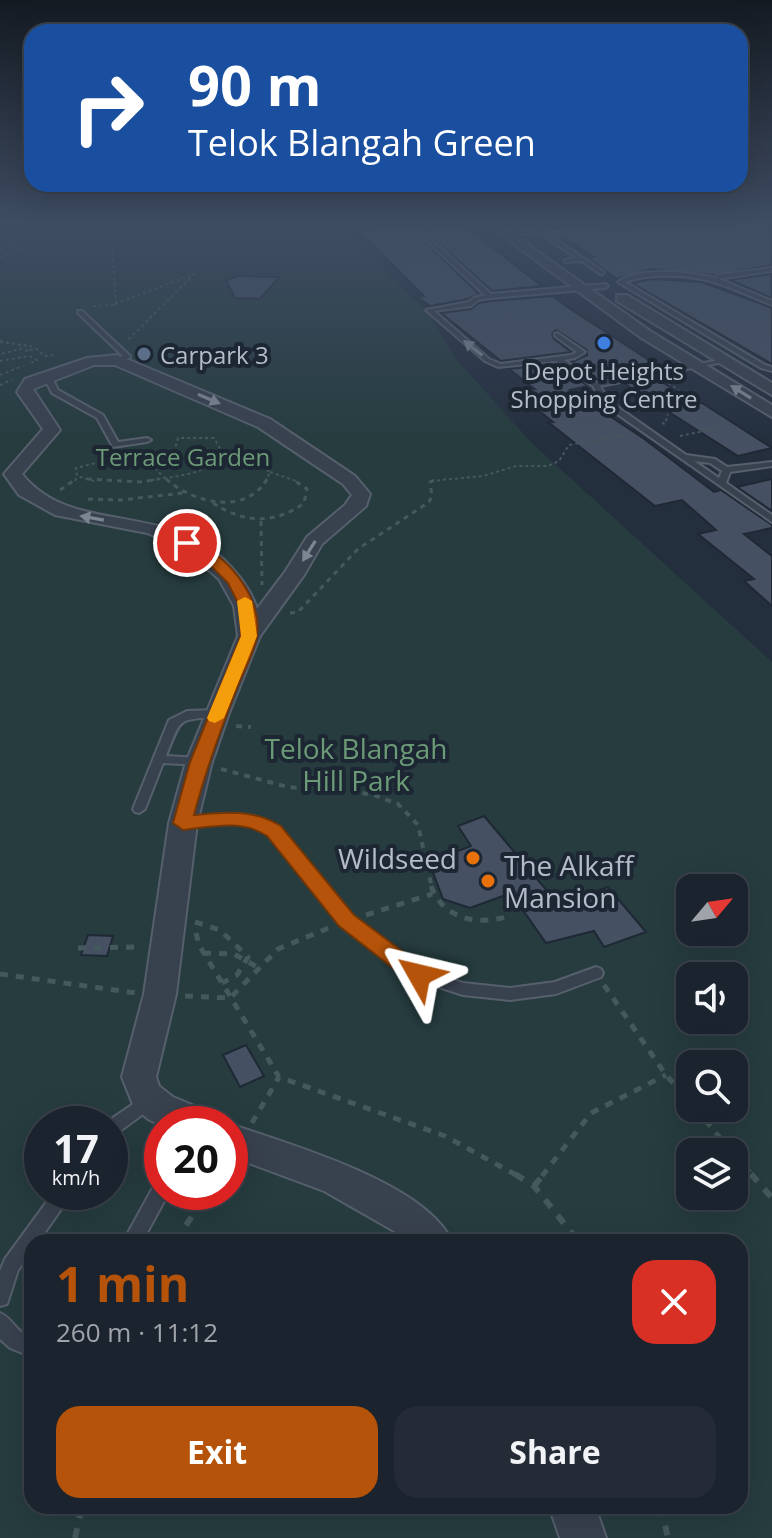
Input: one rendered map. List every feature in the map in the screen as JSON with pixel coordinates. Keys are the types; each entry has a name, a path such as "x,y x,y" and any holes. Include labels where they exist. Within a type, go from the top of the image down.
{"street":[{"path":"593,297 645,334 772,412"},
{"path":"627,297 673,330 772,390"},
{"path":"645,334 673,330"},
{"path":"158,1106 148,1101 141,1091 139,1077 160,994 183,823 199,762 249,636 294,575 314,541 359,502 357,486 264,423 119,353 47,375 25,388 27,397 52,430 13,474 22,490 68,514 168,533 206,553 234,581 248,607 249,636"},
{"path":"248,1147 336,1178 414,1222 425,1234"},
{"path":"575,1514 583,1538"}],"lane":[{"path":"488,297 468,305 429,310 487,360 500,366 557,359 582,352 557,335"},
{"path":"646,297 763,367 772,369"},
{"path":"83,309 119,353"},
{"path":"557,359 596,385 606,402 772,519"},
{"path":"596,385 723,360"},
{"path":"47,375 55,391 100,417 116,445 147,440"},
{"path":"685,457 712,461 726,470 772,464"},
{"path":"722,483 726,470"},
{"path":"139,809 173,723 195,713 217,713"},
{"path":"159,759 199,762"},
{"path":"183,823 234,818 263,824 274,831 346,921 419,975 463,989 510,994 556,988 596,973"},
{"path":"128,1116 148,1101"},
{"path":"34,1234 51,1210"},
{"path":"136,1234 150,1210"},
{"path":"0,1297 11,1265 24,1247"},
{"path":"0,1322 8,1336 24,1346"}],"path":[{"path":"115,297 115,304"},
{"path":"83,309 115,304 134,297"},
{"path":"119,353 140,331 139,327 170,297"},
{"path":"0,341 31,346"},
{"path":"0,341 21,345 21,351 0,354"},
{"path":"0,361 30,356 37,360 0,375"},
{"path":"668,383 679,390"},
{"path":"665,424 668,414"},
{"path":"679,436 718,428"},
{"path":"298,612 358,549 429,502 432,496 430,482 433,479 483,476 516,466 548,466 559,461 569,445 646,431"},
{"path":"71,495 59,491 75,481 76,468 103,461 121,464 174,452 178,438 214,438 223,454"},
{"path":"145,459 183,493 211,502 231,517 261,521 298,508 307,496 307,489 295,478 270,472 247,456 223,454"},
{"path":"77,476 123,483 210,468 223,454"},
{"path":"211,502 251,495 268,482 270,472"},
{"path":"84,498 121,500 183,493"},
{"path":"261,521 262,592"},
{"path":"199,762 297,789 376,796 393,802 418,822 423,836 425,869 432,894 439,905 466,920 482,922 512,915"},
{"path":"174,892 187,898 203,953 279,1077 445,1136 499,1163 534,1186 573,1234"},
{"path":"193,921 220,930 259,968"},
{"path":"78,948 140,947"},
{"path":"0,974 160,994 230,998 278,949"},
{"path":"203,953 224,951 248,957"},
{"path":"221,984 237,975 248,957"},
{"path":"596,973 676,1086"},
{"path":"534,1186 591,1113 666,1075"},
{"path":"248,1123 279,1077"},
{"path":"707,1122 720,1138"},
{"path":"748,1170 772,1198"},
{"path":"180,1234 196,1210"},
{"path":"75,1538 80,1514"},
{"path":"663,1514 668,1538"}],"green space":[{"name":"Telok Blangah Hill Park","path":"0,297 411,297 428,313 456,359 532,443 772,662 772,1538 0,1538"}],"building":[{"path":"234,297 262,297 260,299"},
{"path":"419,297 473,297 430,306"},
{"path":"554,297 658,366 598,380 572,362 587,355 587,350 556,330 553,338 571,352 501,361 441,313 471,309 479,303"},
{"path":"656,297 742,297 772,308 772,364"},
{"path":"555,364 588,386 570,390 643,438 714,492 721,490 772,525 772,528 744,534 772,556 772,606 744,581 754,579 698,534 716,530 682,500 655,506 548,422 553,422 516,392 535,389 509,369"},
{"path":"656,378 772,448 738,456 625,384"},
{"path":"772,479 772,511 737,487"},
{"name":"The Alkaff Mansion","path":"484,816 559,905 608,887 646,932 604,947 594,931 546,943 511,893 470,908 443,899 429,862 471,846 458,826"},
{"path":"88,935 113,936 107,956 81,955"},
{"path":"246,1045 264,1076 240,1087 223,1055"}],"slow traffic":[{"path":"215,718 249,636 245,601"}],"place":[{"name":"Depot Heights Shopping Centre","path":"604,343"},
{"name":"Carpark 3","path":"144,354"},
{"name":"Wildseed","path":"473,858"},
{"name":"The Alkaff Mansion","path":"488,881"}],"route":[{"path":"187,543 206,553 234,581 248,607 249,636 199,762 183,823 250,819 274,831 346,921 419,975"}],"park label":[{"name":"Terrace Garden","path":"183,456"}]}
